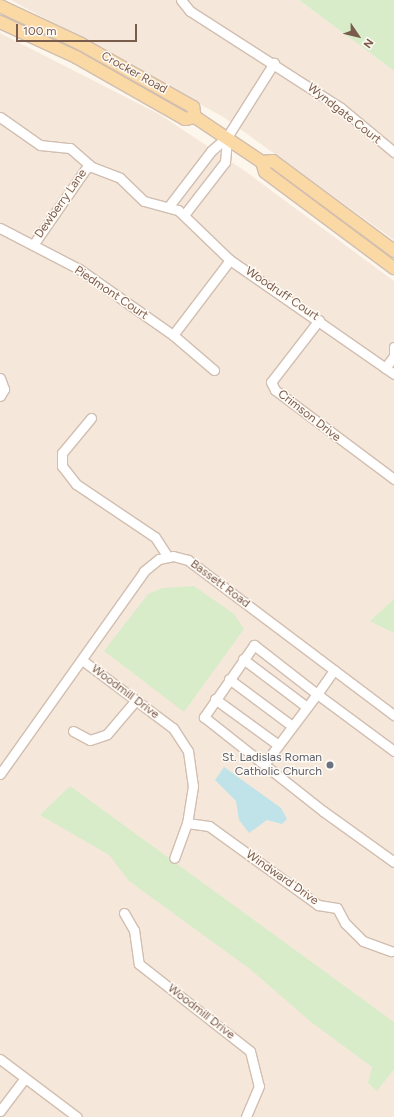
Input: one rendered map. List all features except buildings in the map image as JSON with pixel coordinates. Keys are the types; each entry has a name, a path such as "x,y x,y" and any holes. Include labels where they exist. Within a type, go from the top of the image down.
{"main road":[{"name":"Crocker Road","path":"0,6 156,85 193,107 195,116 262,162 273,161 394,250"},
{"name":"Crocker Road","path":"0,22 89,64 185,119 195,116"},
{"name":"Crocker Road","path":"262,162 264,172 394,268"}],"street":[{"name":"Wyndgate Court","path":"181,0 190,11 274,63 341,108 394,152"},
{"path":"169,206 211,151 227,137 274,63"},
{"name":"Woodruff Court","path":"0,117 40,145 70,148 88,164 120,178 144,201 169,206 184,215 230,260 319,320 385,368"},
{"path":"184,215 225,162 227,137"},
{"name":"Dewberry Lane","path":"33,245 88,164"},
{"name":"Piedmont Court","path":"0,228 79,269 173,335 214,370"},
{"path":"173,335 230,260"},
{"name":"Crimson Drive","path":"319,320 272,382 275,390 394,479"},
{"path":"394,347 394,356 385,368 394,374"},
{"path":"0,378 4,389 0,396"},
{"path":"0,774 144,571 168,557 155,537 76,484 62,466 62,453 91,418"},
{"name":"Bassett Road","path":"168,557 188,560 394,715"},
{"path":"394,750 254,645 214,699 204,716 394,862"},
{"name":"Woodmill Drive","path":"82,660 173,728 188,751 193,786 187,823 174,858"},
{"path":"243,660 307,707"},
{"path":"265,764 277,744 318,694 334,670"},
{"path":"229,679 292,726"},
{"path":"214,699 277,744"},
{"path":"73,731 90,740 107,734 136,700"},
{"name":"Windward Drive","path":"187,823 209,826 318,905 337,908 345,923 363,941 391,950"},
{"name":"Woodmill Drive","path":"124,913 134,930 139,964 250,1051 259,1086 246,1117"},
{"path":"0,1059 77,1117"},
{"path":"0,1111 25,1078"}],"shaded area":[{"path":"11,0 299,0 394,71 394,240 225,118"},
{"path":"0,33 159,114 245,171 394,281 394,1117 0,1117"}],"green space":[{"path":"299,0 394,0 394,71"},
{"path":"194,586 234,614 244,629 184,712 104,651 148,594 163,588"},
{"path":"394,599 394,633 370,621"},
{"path":"70,786 394,1022 394,1069 377,1091 368,1083 372,1067 311,1022 250,969 129,881 109,855 40,815"}],"water":[{"path":"224,767 281,808 287,819 282,824 267,820 249,833 239,820 236,801 215,780"}],"place":[{"name":"St. Ladislas Roman Catholic Church","path":"330,765"}]}
